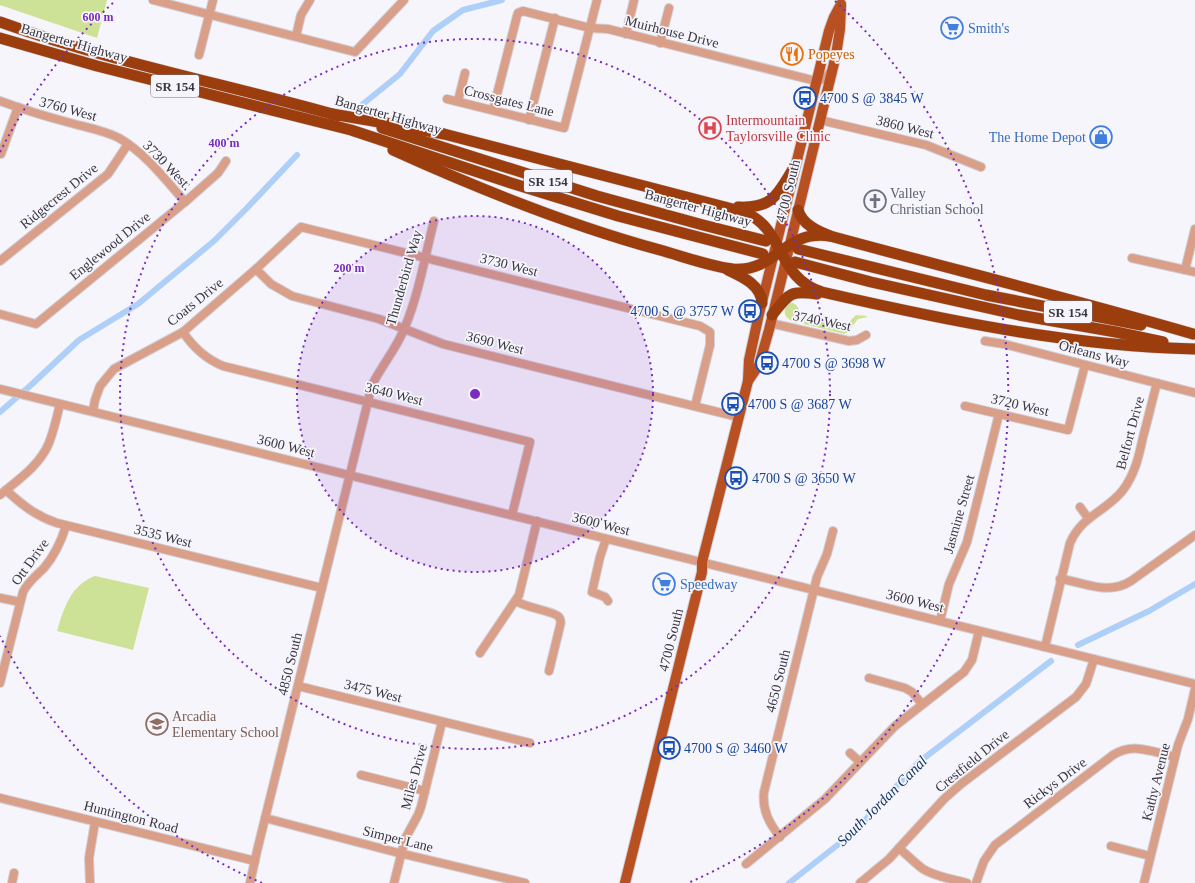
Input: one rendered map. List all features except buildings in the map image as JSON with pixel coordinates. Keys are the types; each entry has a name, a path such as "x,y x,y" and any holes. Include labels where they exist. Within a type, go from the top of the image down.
{"highway":[{"name":"Bangerter Highway","path":"0,22 40,37 403,134 781,252 871,282 1019,315 1116,332 1195,349"},
{"name":"Bangerter Highway","path":"0,38 97,66 350,130 618,216 768,256"},
{"path":"332,114 444,134 725,206 749,214 759,220 767,228 793,273 806,285 816,290 931,316 1017,332 1131,346 1195,349"},
{"path":"350,130 444,172 572,222 632,242 720,267 741,276 755,287 760,295 762,303"},
{"path":"725,206 760,206 768,202 776,196 795,166"},
{"path":"798,210 805,222 830,236 930,264 1099,307 1194,334"},
{"path":"720,267 738,269 762,265 768,256 794,246 800,238 811,235 830,236"},
{"name":"SR 154","path":"794,246 944,285 1021,302 1111,320 1194,334"},
{"path":"771,319 787,297 796,292 837,295"}],"main road":[{"name":"4700 South","path":"794,246 798,210 839,42 841,2"},
{"name":"4700 South","path":"748,381 759,365 771,319 795,166 829,31 841,2"},
{"name":"4700 South","path":"625,883 702,572 702,562 748,381 749,360 762,303 768,256"}],"street":[{"path":"153,0 355,52 404,0"},
{"path":"199,55 213,0"},
{"path":"296,36 301,15 310,0"},
{"path":"590,28 597,0"},
{"path":"626,34 634,0"},
{"path":"660,43 669,8"},
{"name":"Muirhouse Drive","path":"493,110 517,16 520,12 525,11 590,28 608,29 816,81"},
{"path":"529,120 555,18"},
{"name":"Crossgates Lane","path":"447,99 564,128 590,28"},
{"path":"824,104 823,91 816,81 827,76 834,66"},
{"path":"458,102 465,73"},
{"name":"3760 West","path":"0,101 32,113 105,132 128,144"},
{"path":"1,154 18,107"},
{"name":"3860 West","path":"820,120 926,145 982,166"},
{"name":"3730 West","path":"128,144 149,162 184,202"},
{"name":"Ridgecrest Drive","path":"0,261 108,174 128,144"},
{"name":"Englewood Drive","path":"0,314 36,324 218,173 226,161"},
{"name":"Thunderbird Way","path":"350,475 372,385 405,329 434,221"},
{"name":"3730 West","path":"301,227 700,326 710,332 710,345 695,406"},
{"name":"Coats Drive","path":"92,411 100,386 114,369 183,332 256,269 301,227"},
{"path":"1185,270 1195,229"},
{"path":"1132,258 1195,272"},
{"name":"3690 West","path":"256,269 271,284 292,296 370,316 443,344 738,417"},
{"name":"3740 West","path":"771,319 849,341 857,340 866,335"},
{"name":"3640 West","path":"183,332 188,341 213,362 227,367 530,442 512,515"},
{"name":"Orleans Way","path":"985,341 1004,344 1195,393"},
{"name":"3720 West","path":"965,406 1068,430 1085,365"},
{"name":"Belfort Drive","path":"1045,647 1060,579 1072,538 1088,518 1118,496 1132,476 1137,463 1157,383"},
{"name":"3600 West","path":"0,389 1195,684"},
{"path":"3,493 43,455 54,430 60,404"},
{"name":"Jasmine Street","path":"940,621 949,584 967,542 999,414"},
{"name":"4850 South","path":"250,883 350,475"},
{"name":"3535 West","path":"3,493 19,502 34,514 46,520 66,526 322,588"},
{"path":"1080,507 1088,518"},
{"path":"480,653 516,601 521,590 537,522"},
{"name":"Ott Drive","path":"0,684 20,602 27,585 43,569 56,552 66,526"},
{"name":"4650 South","path":"780,837 765,813 764,792 819,570 827,554 833,530"},
{"path":"1060,579 1105,588 1120,586 1131,581 1195,535"},
{"path":"606,539 600,557 592,592 605,597 608,601"},
{"path":"0,598 20,602"},
{"path":"516,601 528,607 554,613 560,619 560,626 549,671"},
{"path":"746,864 820,804 895,726 967,668 972,660 980,630"},
{"name":"Crestfield Drive","path":"860,883 884,864 944,799 961,784 1076,696 1086,684 1094,659"},
{"path":"869,678 905,688 912,692 922,704"},
{"name":"3475 West","path":"298,686 530,743"},
{"name":"Kathy Avenue","path":"1144,883 1175,757 1188,719 1195,689"},
{"name":"Miles Drive","path":"394,883 408,833 418,815 442,722"},
{"name":"Rickys Drive","path":"976,883 984,861 995,845 1113,755 1124,749 1136,748 1175,757"},
{"path":"850,753 860,762"},
{"path":"361,775 425,791"},
{"name":"Huntington Road","path":"0,798 255,862"},
{"name":"Simper Lane","path":"265,818 525,883"},
{"path":"90,883 89,858 95,822"},
{"path":"1111,846 1150,856"},
{"path":"899,848 928,872 967,883"},
{"path":"12,883 14,873"}],"green space":[{"path":"0,0 107,0 97,38 0,5"},
{"path":"786,301 791,302 798,308 799,314 797,323 789,320 786,315"},
{"path":"856,315 867,317 858,319 848,332 844,334 804,324 805,318 844,327"},
{"path":"95,576 149,588 133,650 57,631 66,605 74,591 87,580"}],"waterway":[{"path":"363,104 400,74 433,31 463,10 502,0"},
{"path":"0,412 79,340 138,304 214,241 297,155"},
{"name":"South Jordan Canal","path":"1078,645 1149,611 1195,584"},
{"name":"South Jordan Canal","path":"789,883 854,832 919,762 1051,661"}],"place":[{"name":"Smith's","path":"952,28"},
{"name":"Popeyes","path":"792,54"},
{"name":"4700 S @ 3845 W","path":"805,98"},
{"name":"Intermountain Taylorsville Clinic","path":"710,128"},
{"name":"The Home Depot","path":"1101,137"},
{"name":"Valley Christian School","path":"875,201"},
{"name":"4700 S @ 3757 W","path":"750,311"},
{"name":"4700 S @ 3698 W","path":"767,363"},
{"name":"4700 S @ 3687 W","path":"733,404"},
{"name":"4700 S @ 3650 W","path":"736,478"},
{"name":"Speedway","path":"664,584"},
{"name":"Arcadia Elementary School","path":"157,724"},
{"name":"4700 S @ 3460 W","path":"669,748"}]}
